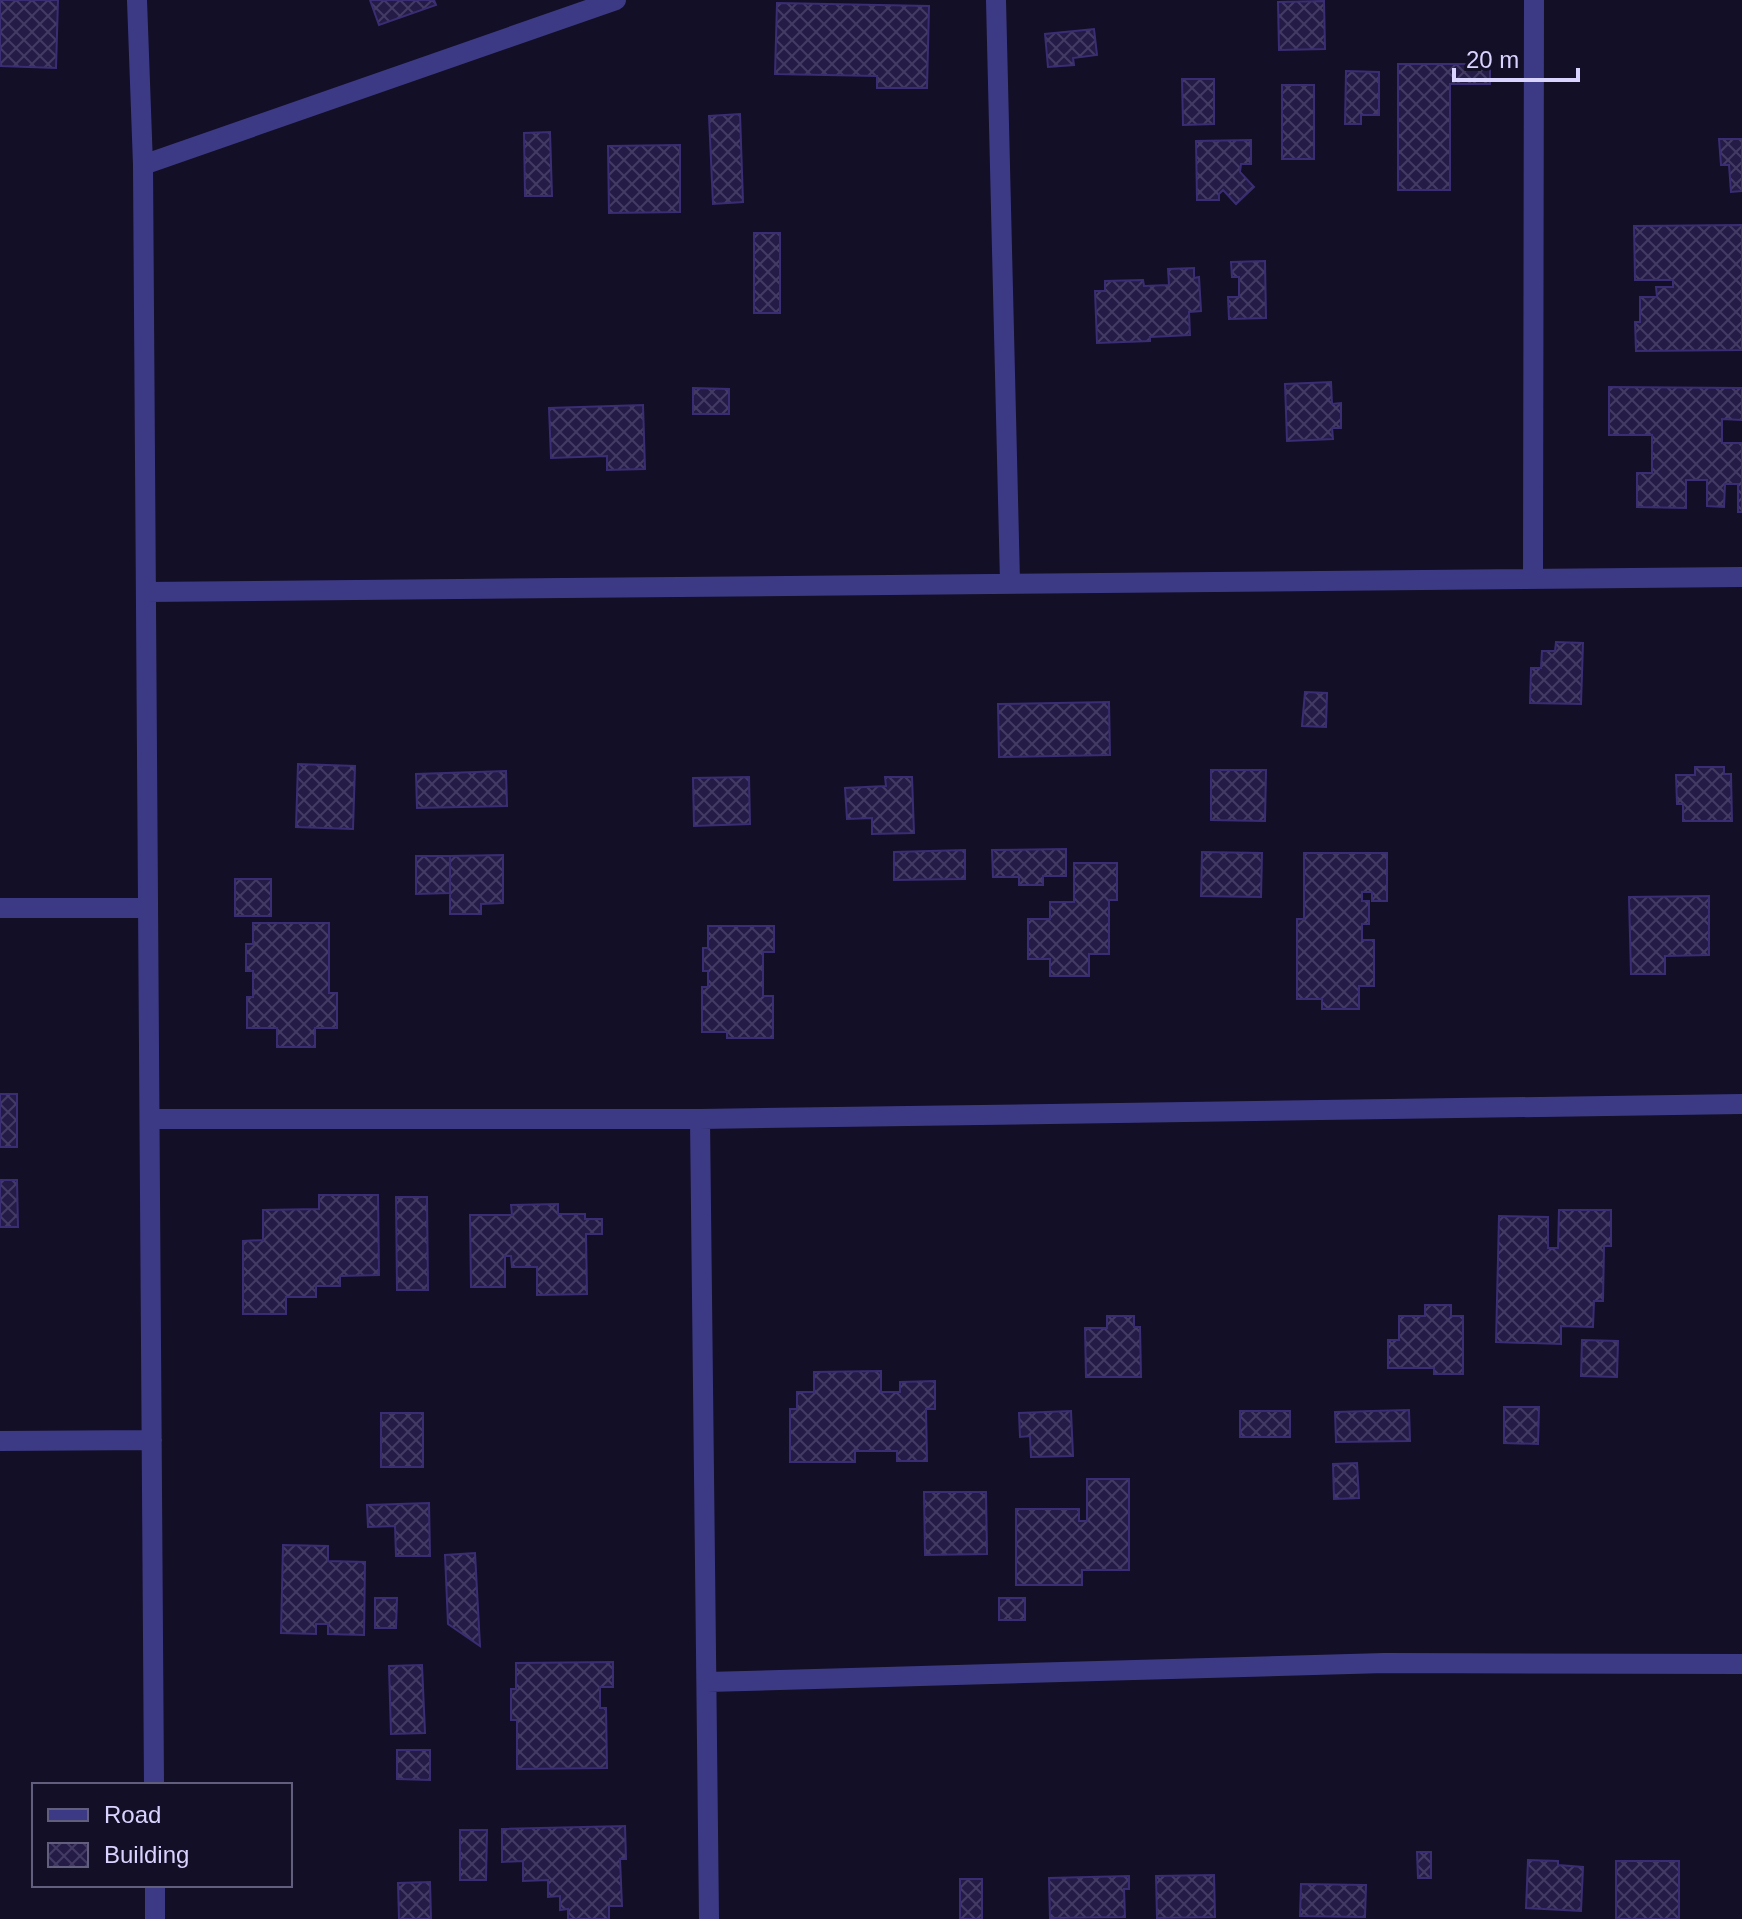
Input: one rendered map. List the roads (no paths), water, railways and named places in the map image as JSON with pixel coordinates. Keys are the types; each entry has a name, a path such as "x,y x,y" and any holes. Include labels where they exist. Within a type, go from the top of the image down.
{"street":[{"path":"137,0 143,165 154,1783"},
{"path":"143,165 616,0"},
{"path":"996,0 1010,582"},
{"path":"1533,579 1534,0"},
{"path":"146,592 1742,577"},
{"path":"0,908 148,908"},
{"path":"150,1119 700,1119 1742,1104"},
{"path":"700,1119 709,1919"},
{"path":"0,1441 152,1440"},
{"path":"707,1682 1385,1663 1742,1664"},
{"path":"155,1887 155,1919"}]}
